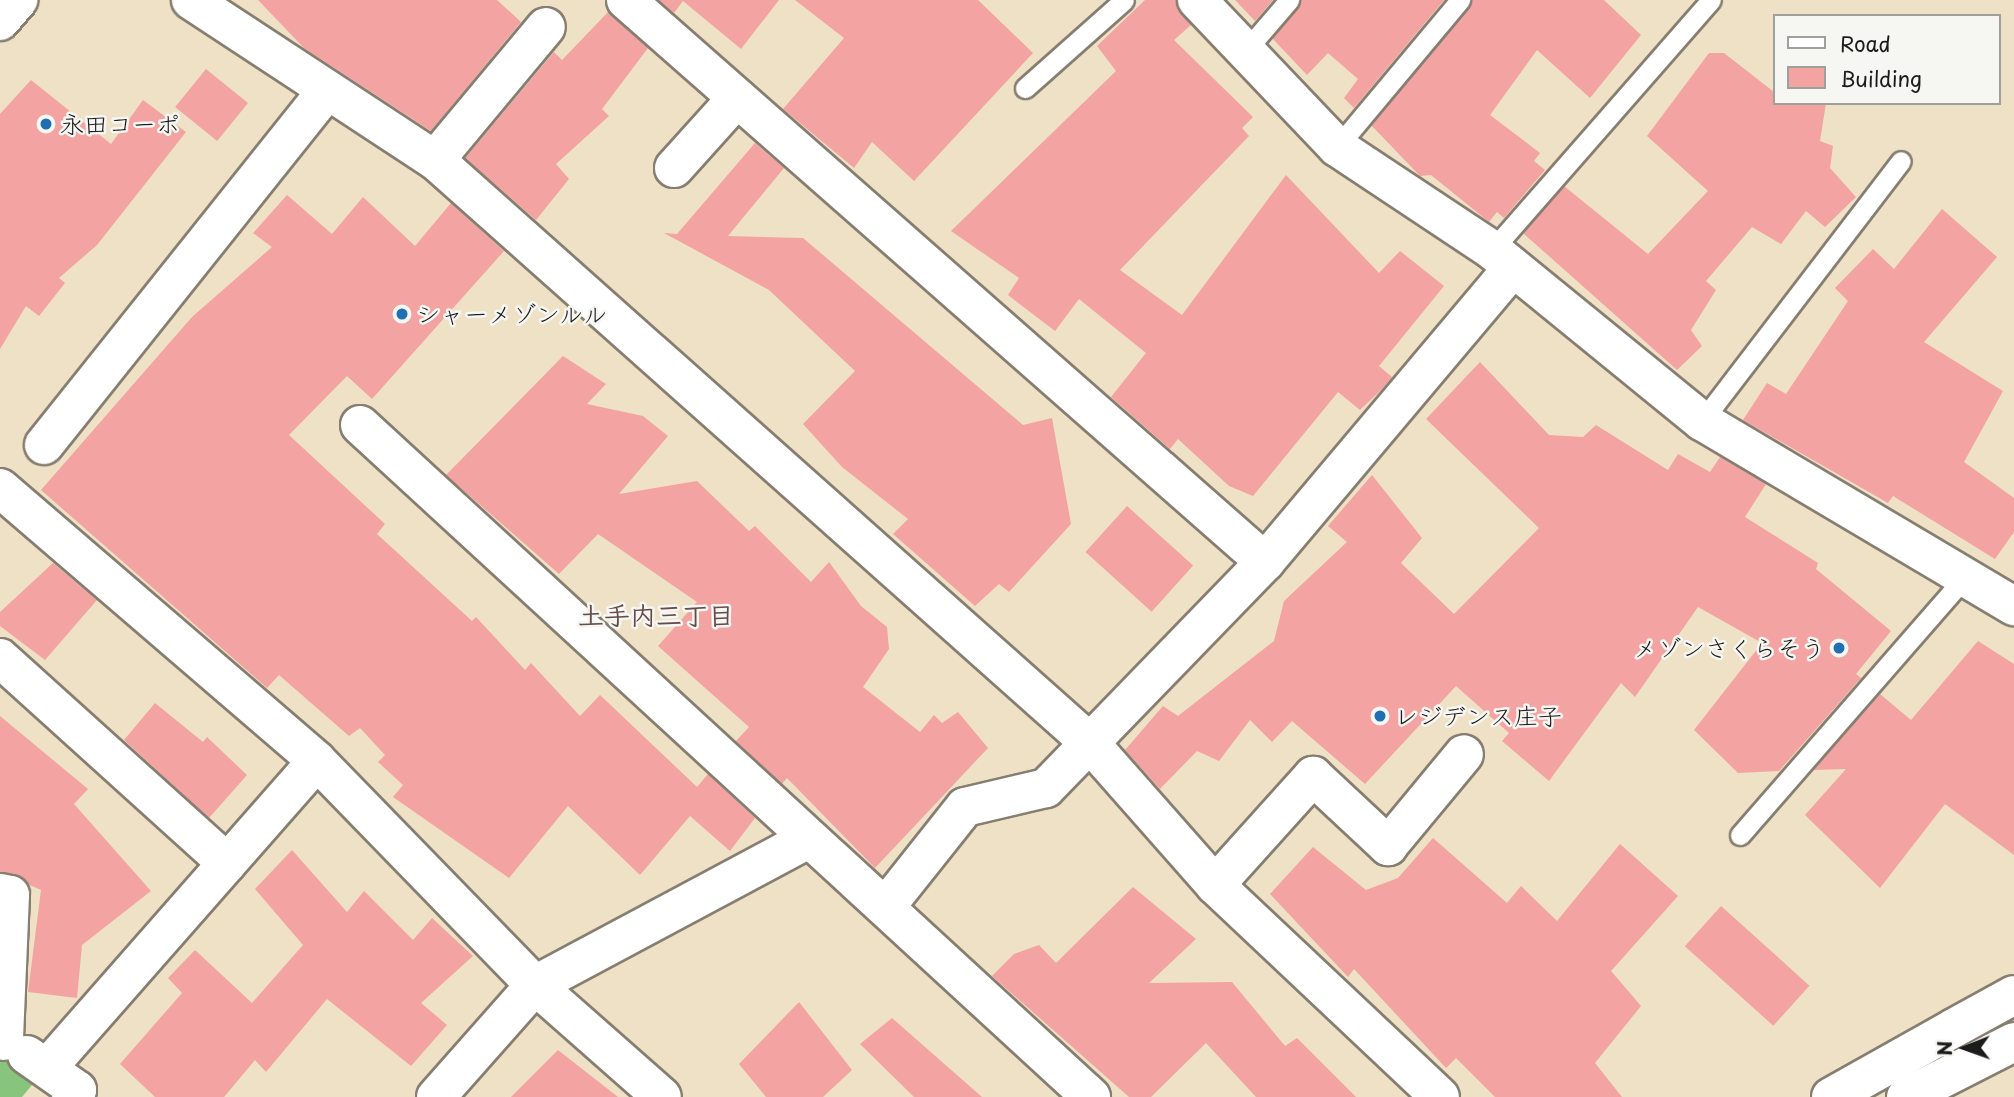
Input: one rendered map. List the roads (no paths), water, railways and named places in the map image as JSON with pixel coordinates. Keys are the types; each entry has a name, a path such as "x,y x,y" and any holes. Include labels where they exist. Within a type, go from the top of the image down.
{"street":[{"path":"0,21 18,0"},
{"path":"191,0 325,93 435,160 1089,742 1215,885 1440,1097"},
{"path":"626,0 1265,562"},
{"path":"1197,0 1337,147 1503,259 1702,421 1967,575 2014,606"},
{"path":"435,160 546,27"},
{"path":"44,445 325,93"},
{"path":"674,168 737,98"},
{"path":"887,905 965,807 1046,788 1265,562 1503,259"},
{"path":"360,425 809,839 887,905 1091,1097"},
{"path":"0,488 317,761 535,985 662,1097"},
{"path":"0,658 227,863"},
{"path":"1215,885 1313,776 1388,846 1464,754"},
{"path":"48,1067 317,761"},
{"path":"436,1097 535,985 809,839"},
{"path":"0,893 10,895 2,1041 48,1067 77,1090 71,1097"},
{"path":"1830,1097 2014,995"},
{"path":"1906,1097 2014,1042"}],"lane":[{"path":"1025,88 1124,0"},
{"path":"1246,50 1289,0"},
{"path":"1337,147 1460,0"},
{"path":"1503,259 1711,0"},
{"path":"1702,421 1901,160"},
{"path":"1740,835 1967,575"}],"place":[{"name":"永田コーポ","path":"46,124"},
{"name":"シャーメゾンルル","path":"402,314"},
{"name":"メゾンさくらそう","path":"1839,648"},
{"name":"レジデンス庄子","path":"1380,716"}],"district":[{"name":"土手内三丁目","path":"656,615"}]}
